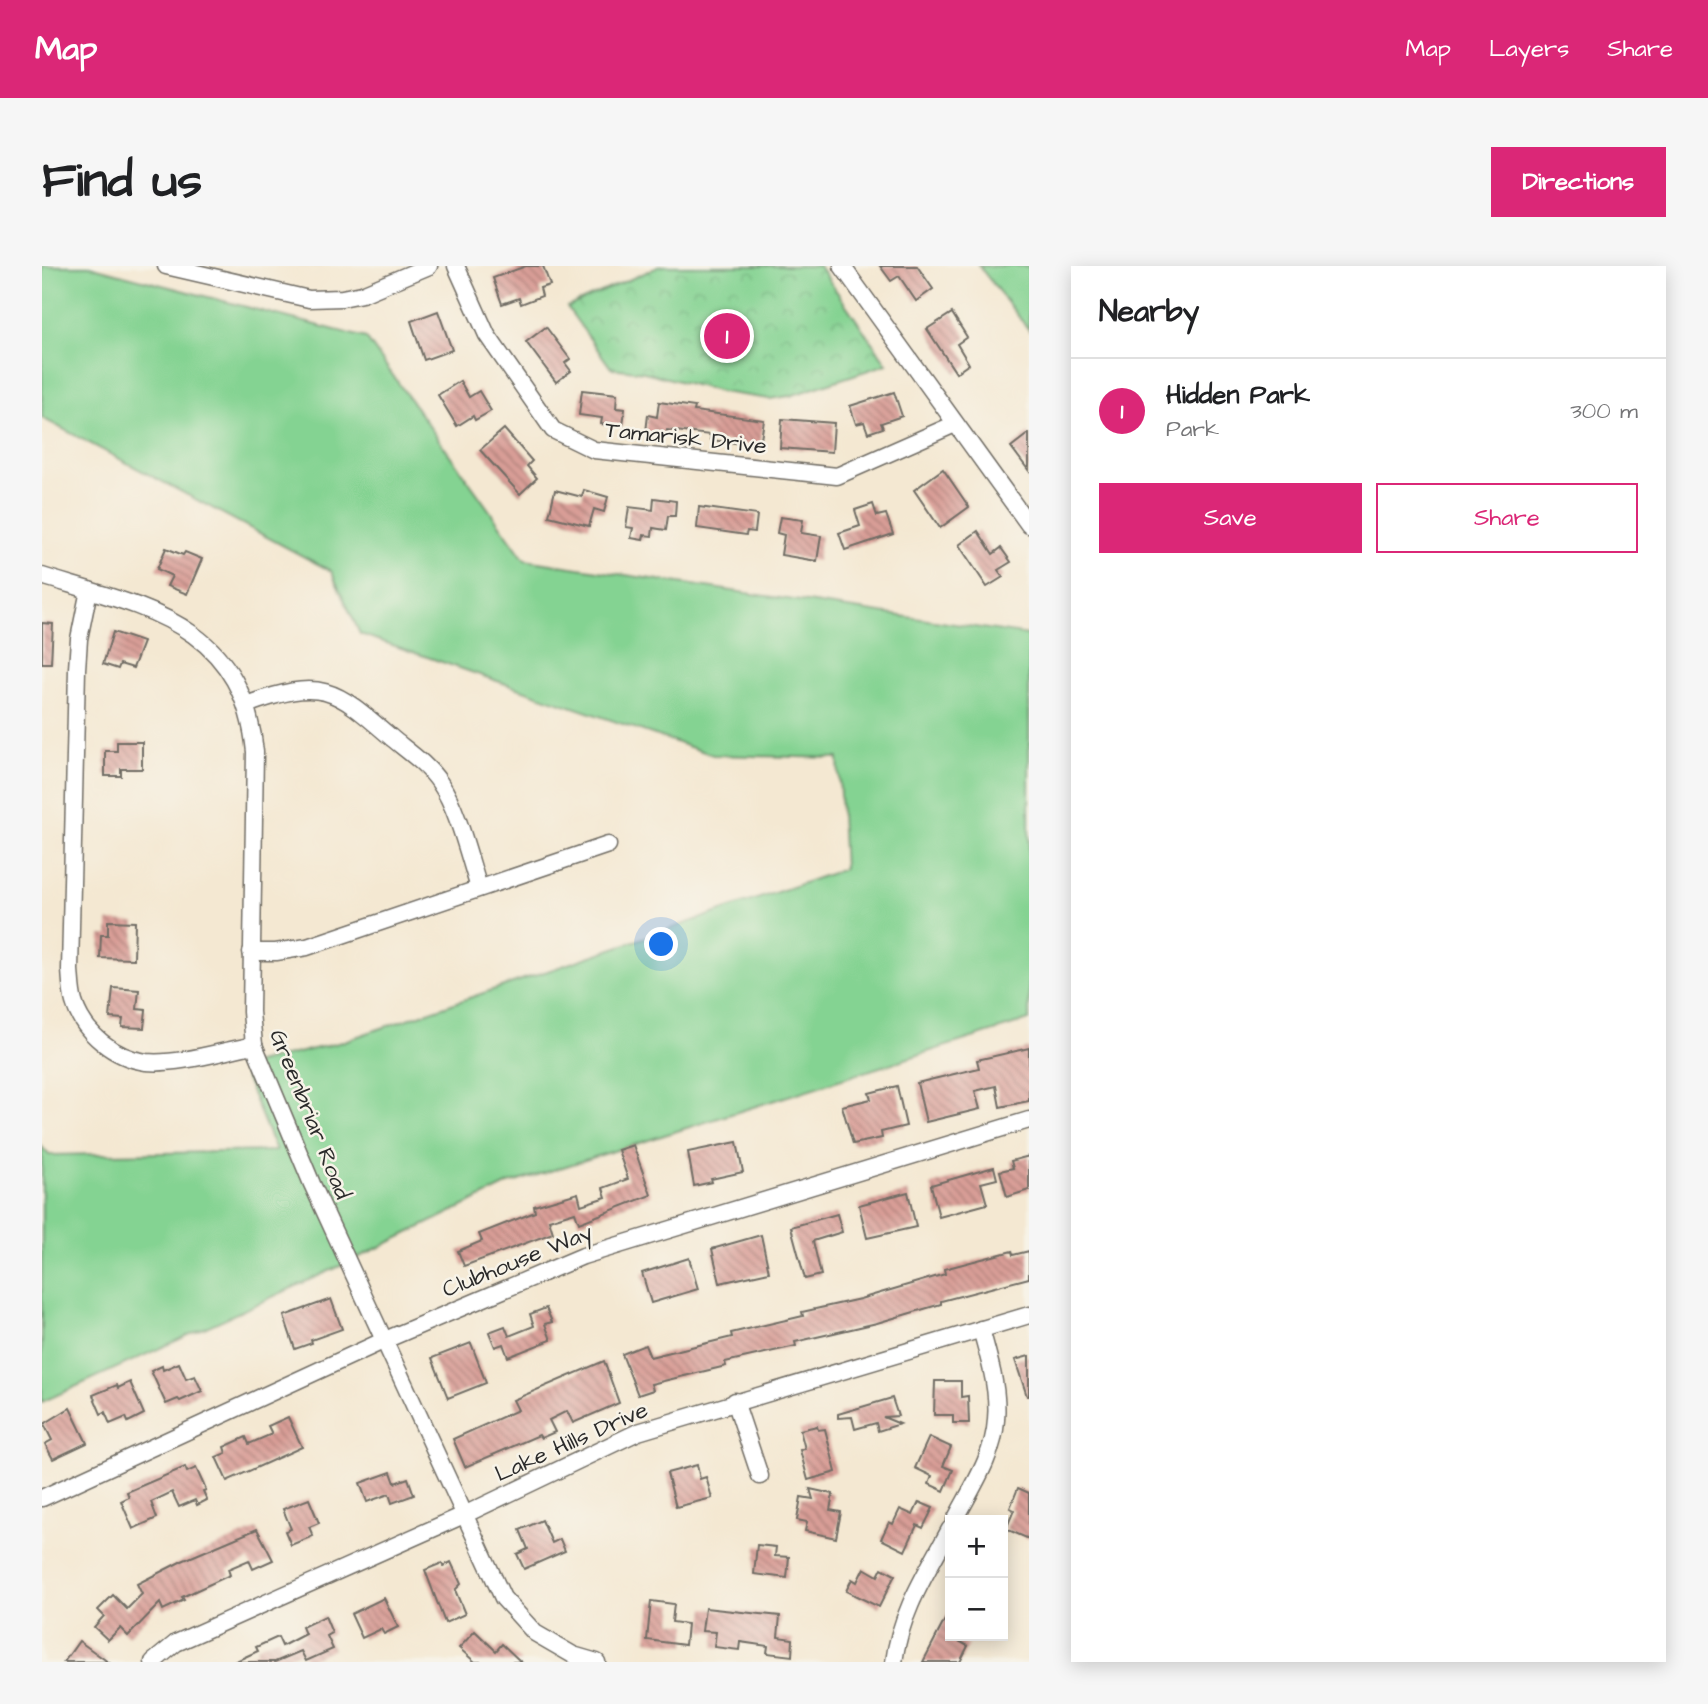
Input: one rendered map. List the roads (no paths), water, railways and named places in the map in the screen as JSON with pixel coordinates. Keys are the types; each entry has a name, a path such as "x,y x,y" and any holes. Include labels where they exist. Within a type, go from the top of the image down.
{"street":[{"path":"166,266 309,299 342,298 362,294 429,266"},
{"name":"Tamarisk Drive","path":"456,266 487,335 554,430 594,450 837,476 956,424"},
{"path":"842,266 1029,525"},
{"name":"Greenbriar Road","path":"42,576 143,607 182,626 215,653 229,670 246,705 256,768 251,952 254,1045 313,1184 503,1598 535,1633 573,1655 597,1662"},
{"path":"89,590 81,627 77,669 70,970 75,1003 81,1018 103,1043 116,1052 146,1062 177,1060 254,1045"},
{"path":"246,705 287,691 308,689 339,696 359,709 426,766 440,783 479,888"},
{"path":"251,952 276,952 307,947 608,845"},
{"name":"Clubhouse Way","path":"42,1498 385,1340 583,1256 1029,1120"},
{"name":"Lake Hills Drive","path":"153,1662 176,1643 466,1514 638,1432 1029,1315"},
{"path":"958,1515 989,1454 996,1421 994,1380 981,1329"},
{"path":"735,1401 760,1476"},
{"path":"894,1662 907,1609 945,1538"}],"place":[{"name":"Hidden Park","path":"727,336"}]}
